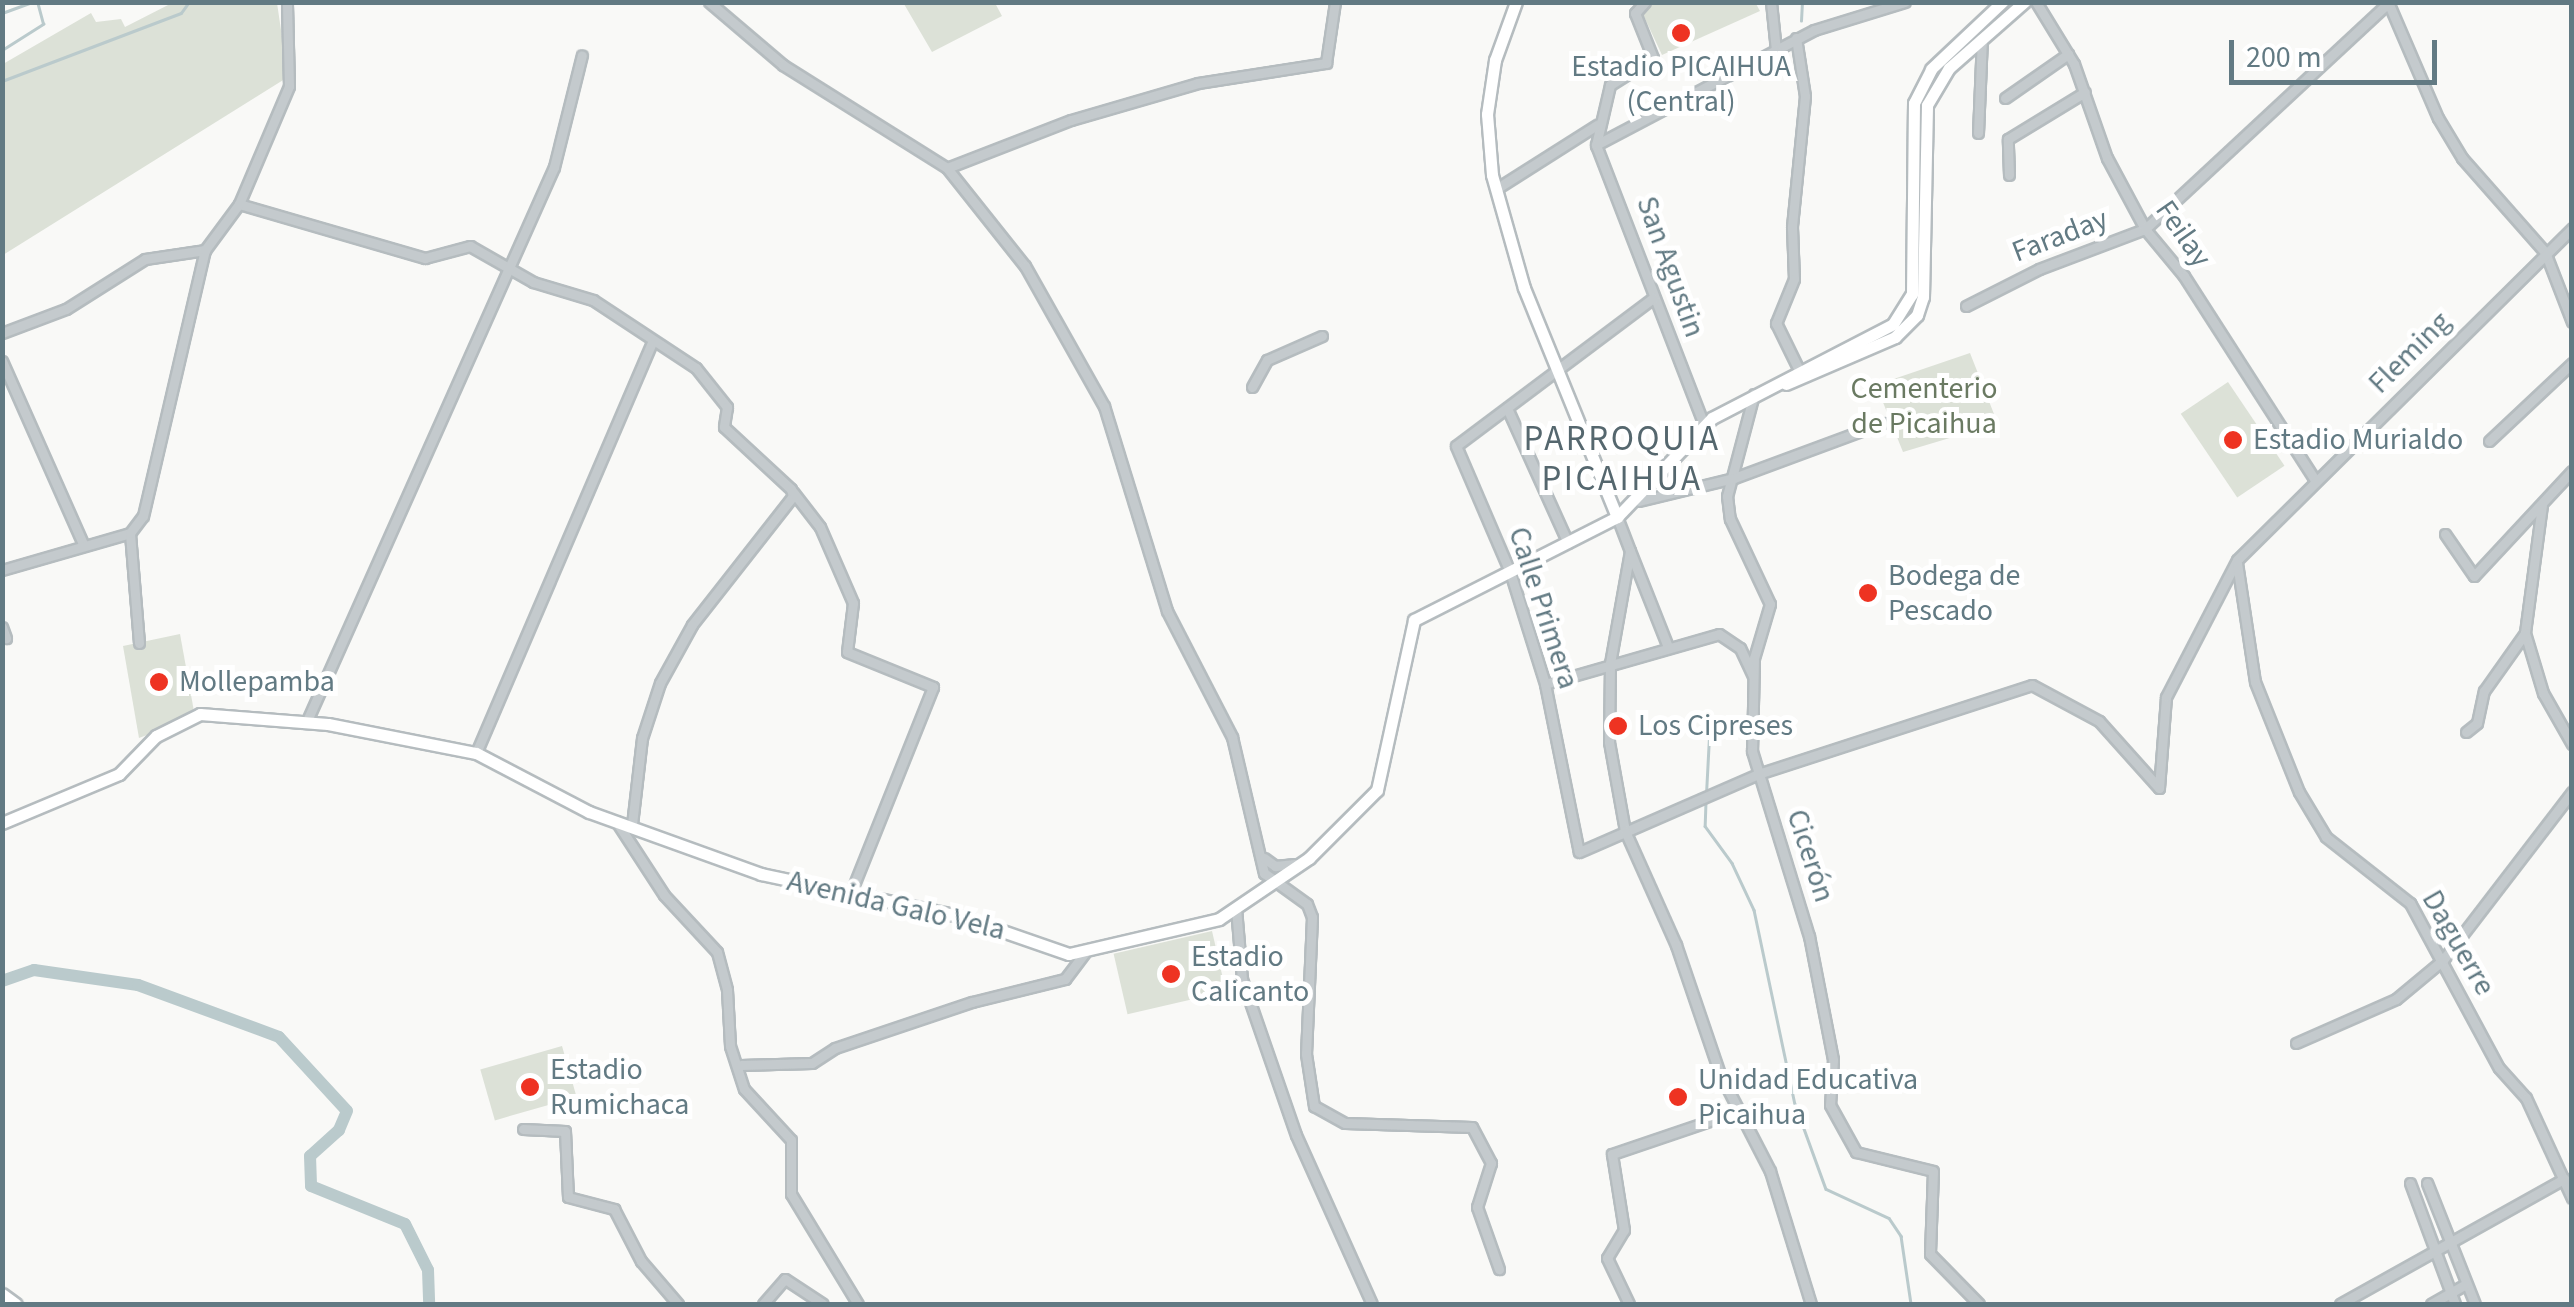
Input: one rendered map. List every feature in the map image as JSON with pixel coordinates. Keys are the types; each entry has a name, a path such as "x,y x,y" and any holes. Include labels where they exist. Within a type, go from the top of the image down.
{"main road":[{"path":"1516,2 1494,60 1487,114 1496,189 1556,368 1617,517"},
{"name":"Avenida Galo Vela","path":"2,823 119,774 156,736 200,714 370,729 476,753 616,821 761,874 959,916 1069,954 1219,919 1310,858 1377,790 1414,620 1617,517 1638,501 1704,424 1799,370 1879,332 1904,310 1912,294 1914,104 1931,69 2002,2"},
{"name":"Avenida Galo Vela","path":"1759,392 1879,346 1917,315 1923,296 1924,112 1943,74 2024,2"},
{"path":"2,1294 16,1304"}],"street":[{"path":"2,570 130,534 143,516 205,250 239,204 288,86 287,2"},
{"path":"709,2 783,65 947,168 1025,266 1104,406 1168,611 1232,737 1264,873 1307,904 1315,928 1306,1054 1318,1113 1345,1123 1472,1127 1490,1163 1477,1207 1499,1269"},
{"path":"947,168 1071,120 1198,83 1326,63 1335,2"},
{"name":"San Agustin","path":"1645,2 1635,12 1653,55 1614,80 1597,125 1596,145 1652,298 1704,424"},
{"path":"1596,145 1796,38 1904,2"},
{"name":"Feilay","path":"2036,2 2068,54 2107,158 2146,230 2184,276 2315,480"},
{"path":"2389,3 2462,158 2545,252 2572,322"},
{"name":"Faraday","path":"1966,306 2039,269 2146,230 2389,3"},
{"path":"1770,5 1776,50"},
{"path":"1978,133 1982,36"},
{"path":"1796,38 1805,96 1793,210 1794,279 1776,323 1799,370"},
{"path":"2006,98 2068,54"},
{"path":"306,723 554,167 582,55"},
{"path":"2009,175 2008,139 2085,92"},
{"path":"1496,189 1597,125"},
{"path":"239,204 425,258 470,246 533,282 593,300 651,344 696,368 727,407 724,427 793,492 820,528 853,603 847,652 933,687 850,894"},
{"name":"Fleming","path":"1758,774 2032,685 2099,721 2154,786 2162,775 2157,749 2166,697 2236,560 2572,228"},
{"path":"2,333 66,309 145,259 205,250"},
{"path":"1568,542 1507,408 1652,298"},
{"path":"1252,388 1267,360 1322,336"},
{"path":"476,753 651,344"},
{"path":"2,361 84,546"},
{"path":"2489,441 2572,362"},
{"name":"Cicerón","path":"1759,392 1727,496 1730,520 1770,604 1753,676 1758,774 1809,936 1832,1060 1830,1105 1856,1152 1933,1171 1930,1254 1944,1276 1978,1304"},
{"name":"Calle Primera","path":"1507,408 1456,446 1510,572 1545,684 1578,852 1625,831"},
{"path":"1638,501 1734,478 1883,422"},
{"path":"2444,534 2474,576 2572,472"},
{"path":"632,825 642,738 660,682 692,625 793,492"},
{"path":"2542,505 2525,634 2543,693 2572,744"},
{"path":"1617,517 1668,647"},
{"path":"130,534 139,643"},
{"path":"1630,551 1610,663 1609,742 1625,831 1736,1112 1770,1170 1811,1304"},
{"name":"Daguerre","path":"2236,560 2255,682 2300,792 2326,837 2410,903 2499,1068 2526,1098 2572,1198"},
{"path":"1545,684 1720,634 1740,648 1753,676"},
{"path":"2466,732 2476,722 2484,691 2525,634"},
{"path":"1625,831 1758,774"},
{"path":"2296,1044 2382,1006 2444,960 2572,792"},
{"path":"616,821 674,907 717,952 727,990 730,1046 741,1064 750,1100 792,1140 790,1194 858,1304"},
{"path":"1262,855 1288,867 1310,858"},
{"path":"1236,908 1242,979 1296,1135 1372,1304"},
{"path":"741,1064 812,1063 972,1002 1065,979 1085,952"},
{"path":"1629,1304 1607,1258 1624,1230 1612,1154 1736,1112"},
{"path":"522,1128 565,1132 568,1197 614,1209 641,1261 678,1304"},
{"path":"2343,1304 2454,1247 2564,1180"},
{"path":"2410,1183 2455,1304"},
{"path":"2427,1184 2475,1304"},
{"path":"763,1304 785,1278 823,1304"},
{"path":"2431,1304 2466,1284"}],"green space":[{"name":"Estadio PICAIHUA (Central)","path":"1653,2 1755,2 1760,11 1662,55 1640,8"},
{"path":"172,3 277,3 288,77 3,255 3,64 91,13 96,22 121,19 125,27"},
{"path":"995,3 1002,16 932,52 904,4"},
{"name":"Cementerio de Picaihua","path":"1970,353 1994,414 1951,430 1953,437 1903,452 1876,385"},
{"name":"Estadio Murialdo","path":"2228,382 2284,466 2237,498 2181,414"},
{"name":"Mollepamba","path":"180,634 195,717 139,738 123,646"},
{"path":"1212,931 1226,991 1128,1014 1114,954"},
{"name":"Estadio Rumichaca","path":"562,1046 577,1097 495,1120 480,1069"}],"waterway":[{"path":"2,13 33,2"},
{"path":"2,50 43,24 37,2"},
{"path":"2,81 181,13 189,2"},
{"path":"1801,21 1802,2"},
{"path":"1706,794 1709,737"},
{"path":"1706,802 1705,826 1732,863 1754,910 1795,1104 1826,1189 1889,1218 1901,1236 1911,1304"},
{"path":"2,981 34,970 138,985 279,1037 347,1111 339,1130 310,1156 311,1186 405,1224 428,1270 429,1304"}],"place":[{"name":"Estadio PICAIHUA (Central)","path":"1681,33"},
{"name":"Estadio Murialdo","path":"2233,440"},
{"name":"Bodega de Pescado","path":"1868,593"},
{"name":"Mollepamba","path":"159,682"},
{"name":"Los Cipreses","path":"1618,726"},
{"name":"Estadio Calicanto","path":"1171,974"},
{"name":"Estadio Rumichaca","path":"530,1087"},
{"name":"Unidad Educativa Picaihua","path":"1678,1097"}],"district":[{"name":"PARROQUIA PICAIHUA","path":"1622,459"}]}
